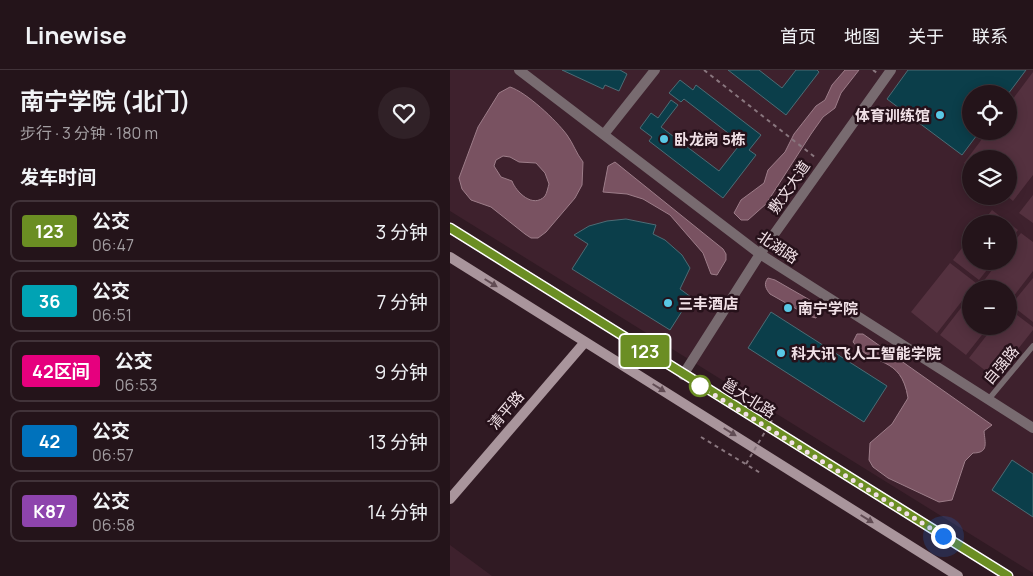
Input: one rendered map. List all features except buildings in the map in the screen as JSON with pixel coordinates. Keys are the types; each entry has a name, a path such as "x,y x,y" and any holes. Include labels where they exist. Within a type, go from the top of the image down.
{"street":[{"name":"北湖路","path":"519,70 604,133 760,254 1033,428"},
{"path":"604,133 655,70"},
{"name":"敷文大道","path":"683,375 760,254 891,70"},
{"name":"邕大北路","path":"450,228 1008,576"},
{"path":"450,257 958,576"},
{"name":"清平路","path":"450,499 585,342"}],"lane":[{"name":"自强路","path":"988,400 1033,346"}],"path":[{"path":"704,70 810,153"},
{"path":"746,464 772,420"},
{"path":"701,437 762,474"}],"shaded area":[{"name":"南宁学院","path":"450,70 1033,70 1033,573 450,211"},
{"path":"845,70 859,70 841,93 835,108 823,117 811,134 766,204 748,220 741,220 734,213 741,200 764,183 768,170 785,152 794,134 816,106 825,100 832,85"},
{"path":"1033,72 1033,175 1017,196 1017,150 974,150 981,140 1017,140 1017,93"},
{"path":"510,87 532,100 562,129 583,162 582,185 575,198 546,232 538,238 531,238 491,207 471,200 462,189 459,178 478,127 499,93","holes":["503,156 510,157 519,162 536,163 545,173 549,184 545,196 540,200 535,201 526,198 517,190 512,181 501,177 494,166 496,160"]},
{"path":"615,162 723,249 726,254 726,260 717,275 711,274 703,253 670,215 643,199 627,194 603,192 608,166"},
{"path":"1033,195 1033,223 1019,213"},
{"path":"992,210 998,215 988,215"},
{"path":"1021,233 1033,242 1033,271 1017,292 1017,280 984,280 992,270 1017,270 1017,238"},
{"path":"962,248 962,267 953,260"},
{"path":"950,263 972,280 962,280 962,301 937,333 911,312"},
{"path":"966,270 987,270 979,280"},
{"path":"768,278 775,280 815,303 821,308 820,313 816,318 809,316 770,294 766,286"},
{"path":"1033,278 1033,322 1017,310 1017,298"},
{"path":"962,307 962,335 982,335 966,355 940,335"},
{"path":"1017,315 1033,327 1033,330 995,378 969,358 987,335 1017,335"},
{"path":"857,334 863,334 992,425 984,431 984,449 978,453 973,453 965,461 952,500 939,502 888,478 873,467 869,460 870,443 892,424 908,398 899,374 885,363 869,356 853,342"},
{"path":"450,545 492,576 450,576"}],"bus line":[{"name":"123","path":"450,228 1008,576"}],"place":[{"name":"体育训练馆","path":"940,115"},
{"name":"卧龙岗 5栋","path":"664,139"},
{"name":"三丰酒店","path":"668,303"},
{"name":"南宁学院","path":"788,308"},
{"name":"科大讯飞人工智能学院","path":"781,353"}],"route":[{"path":"700,386 943,536"}]}
